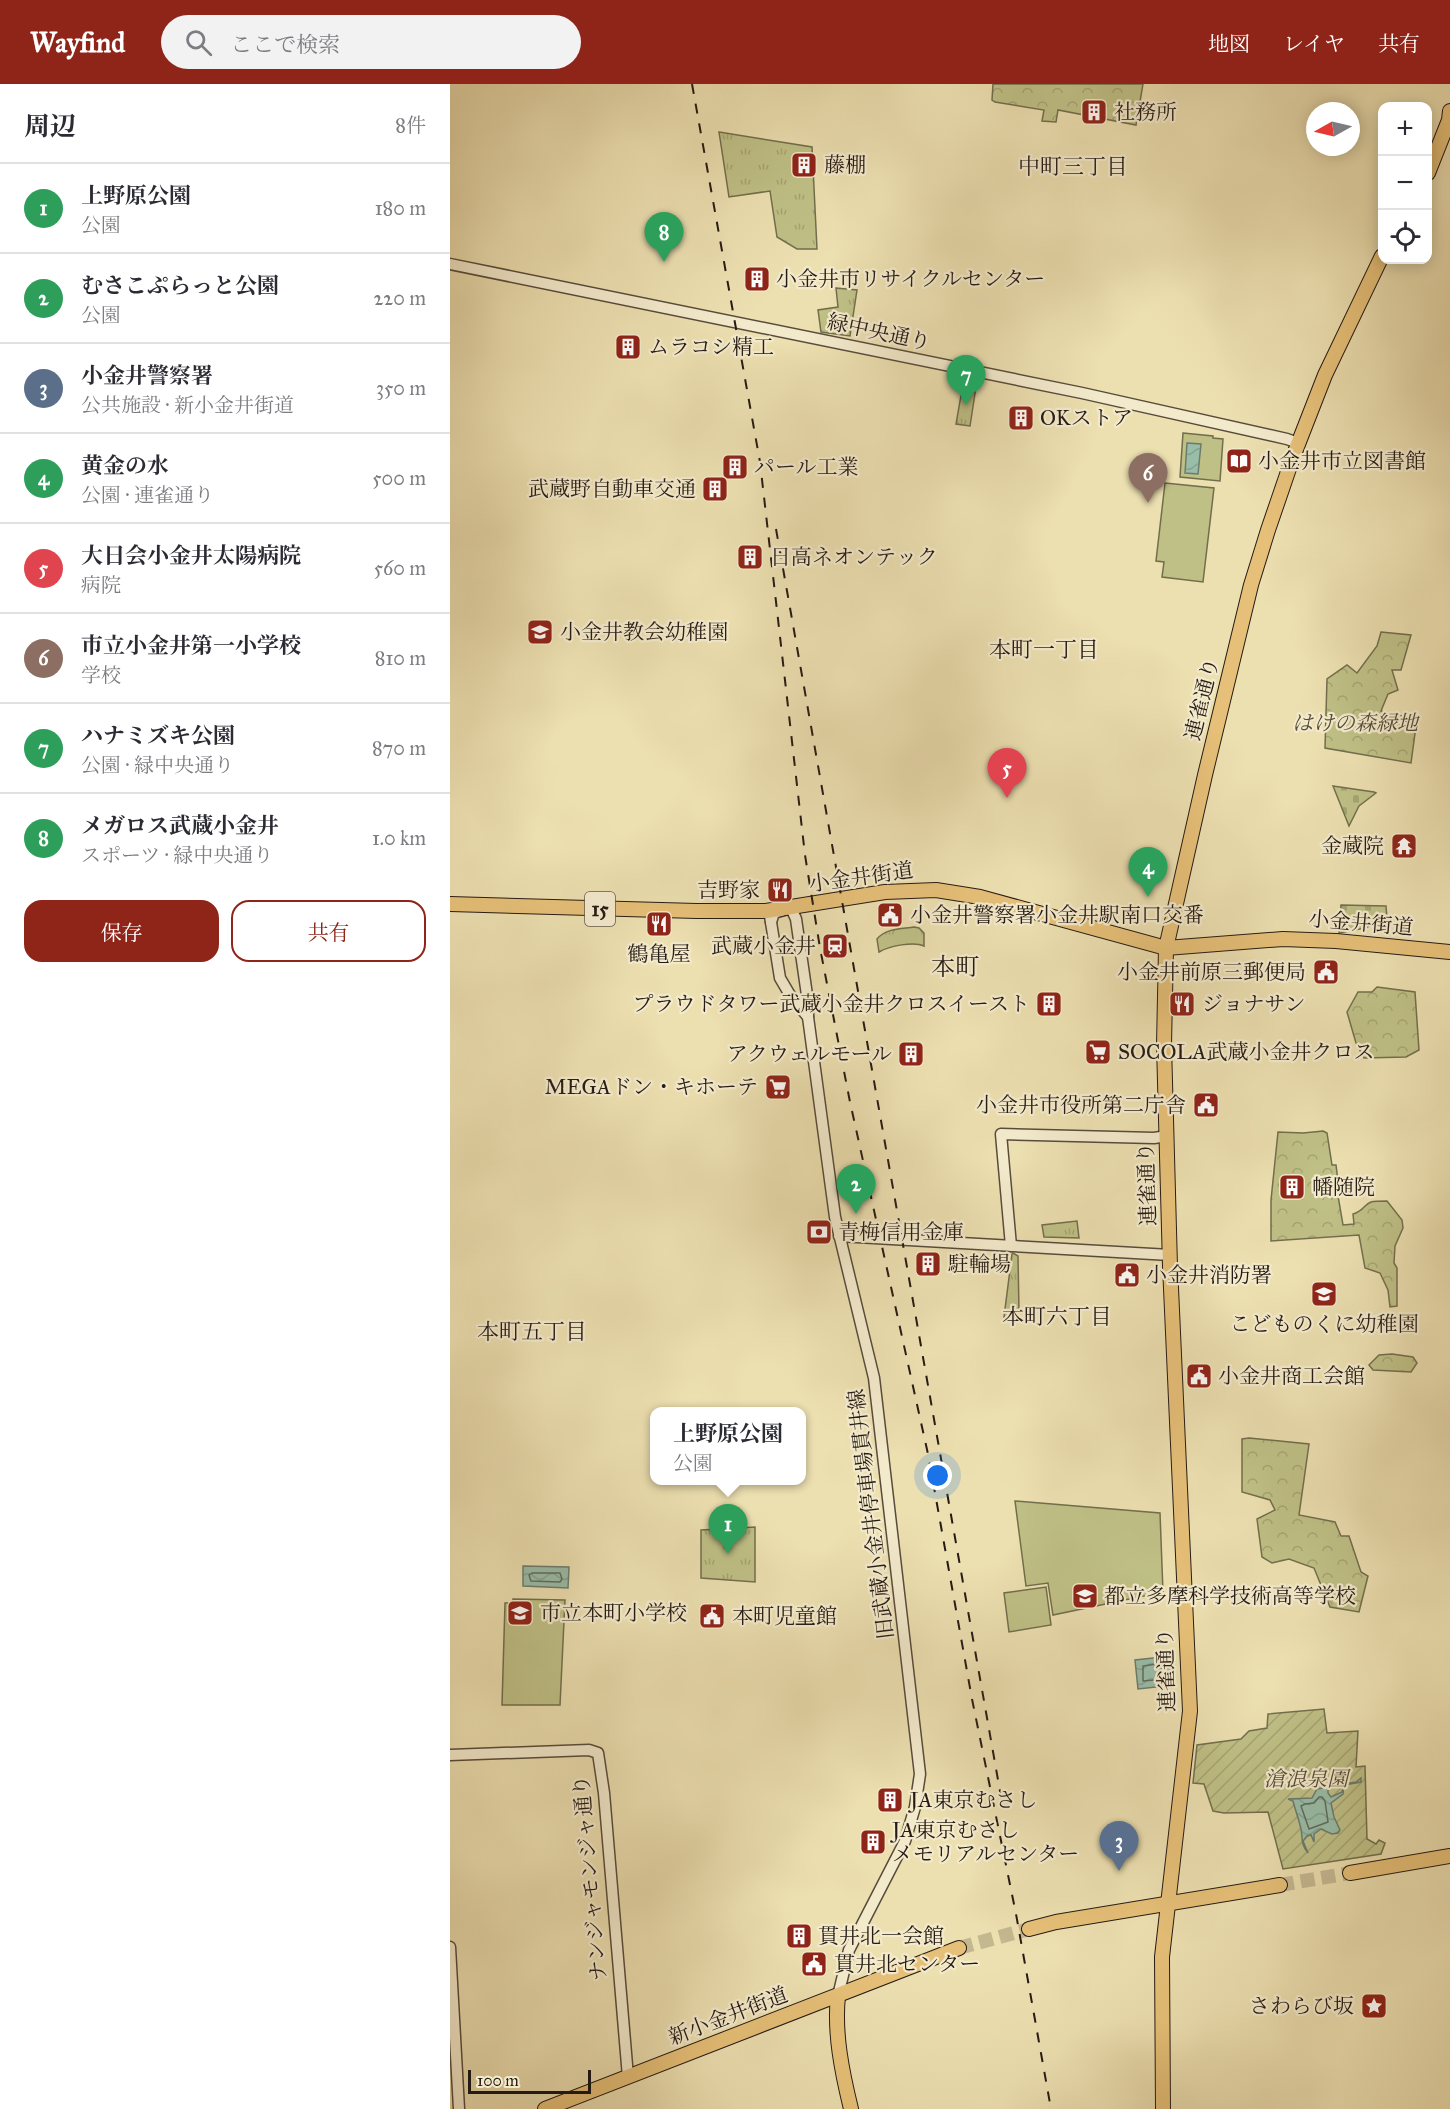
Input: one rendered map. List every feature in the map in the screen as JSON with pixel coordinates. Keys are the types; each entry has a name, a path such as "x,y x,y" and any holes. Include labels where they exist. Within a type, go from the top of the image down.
{"main road":[{"path":"1432,162 1450,111"},
{"name":"連雀通り","path":"1163,2109 1162,1957 1190,1711 1170,1255 1164,1045 1166,948 1192,828 1251,585 1281,491 1325,375 1379,264"},
{"name":"小金井街道","path":"450,904 768,917 791,908 885,892 936,890 980,897 1166,948 1283,939 1336,941 1450,952"},
{"path":"1350,1873 1450,1856"},
{"path":"1029,1929 1056,1922 1280,1885"},
{"name":"新小金井街道","path":"545,2109 959,1948"},
{"path":"838,1996 836,2013 838,2042 851,2109"}],"street":[{"name":"緑中央通り","path":"450,264 1082,393 1298,443"},
{"name":"旧武蔵小金井停車場貫井線","path":"791,908 797,927 808,1002 808,1017 839,1236 874,1378 920,1774 915,1807 905,1841 849,1950 838,1996"},
{"path":"768,917 780,978 789,995 808,1017"},
{"path":"1011,1246 1001,1134 1154,1138 1167,1136"},
{"path":"839,1236 1170,1255"},
{"name":"ナンジャモンジャ通り","path":"450,1755 589,1750 598,1753 604,1793 628,2077"},
{"path":"450,1947 459,2109"}],"green space":[{"path":"993,84 1143,84 1136,125 1058,110 1056,122 1042,121 1044,110 992,100"},
{"path":"719,132 812,147 817,249 797,249 777,237 770,191 729,197"},
{"path":"836,288 857,290 850,336 821,332 818,310 838,307"},
{"path":"963,384 976,387 970,426 956,424"},
{"path":"1183,433 1223,439 1220,481 1180,477"},
{"path":"1165,483 1214,488 1203,582 1162,577 1164,562 1156,561"},
{"name":"はけの森緑地","path":"1381,632 1411,635 1401,670 1392,670 1398,690 1388,694 1381,711 1411,718 1416,726 1411,763 1325,748 1327,679 1347,665 1357,673 1377,646"},
{"path":"1333,786 1376,793 1359,806 1349,826"},
{"path":"1341,905 1386,906 1387,918 1365,928 1339,933"},
{"path":"914,927 924,933 924,946 902,945 879,952 877,939 881,935"},
{"path":"1377,987 1415,992 1419,1050 1406,1057 1364,1058 1356,1043 1347,1012 1358,992 1372,992"},
{"path":"1323,1131 1327,1133 1332,1165 1336,1165 1339,1189 1337,1190 1343,1225 1354,1224 1353,1214 1368,1203 1377,1201 1387,1201 1402,1220 1403,1228 1395,1246 1394,1263 1397,1268 1397,1306 1390,1307 1388,1290 1380,1273 1365,1268 1359,1235 1271,1241 1271,1200 1278,1132"},
{"path":"1077,1221 1079,1238 1044,1237 1042,1225"},
{"path":"1013,1253 1018,1256 1019,1312 1016,1318 1004,1317"},
{"path":"1379,1355 1413,1357 1417,1363 1411,1372 1373,1370 1369,1365"},
{"path":"1242,1439 1309,1444 1299,1515 1335,1522 1341,1536 1349,1536 1361,1572 1368,1576 1359,1612 1330,1607 1314,1568 1289,1559 1272,1563 1262,1557 1257,1519 1275,1510 1270,1500 1242,1492"},
{"path":"1015,1501 1160,1513 1163,1592 1053,1615 1048,1583 1026,1586"},
{"path":"755,1527 755,1582 701,1578 701,1530"},
{"path":"1046,1587 1051,1625 1009,1632 1004,1593"},
{"path":"513,1599 565,1600 560,1705 502,1705 505,1603 513,1603"},
{"name":"滄浪泉園","path":"1324,1709 1327,1733 1358,1731 1356,1767 1365,1766 1367,1839 1376,1844 1379,1840 1385,1843 1381,1854 1283,1869 1268,1812 1213,1811 1204,1784 1193,1783 1197,1745 1241,1739 1249,1731 1267,1728 1268,1714"}],"water":[{"path":"1187,443 1201,444 1198,474 1185,473"},
{"path":"523,1566 569,1567 568,1588 523,1586"},
{"path":"1171,1656 1174,1685 1138,1689 1135,1660"},
{"path":"1361,1778 1361,1782 1344,1785 1343,1794 1331,1803 1340,1830 1338,1833 1332,1834 1321,1829 1314,1834 1314,1842 1311,1835 1307,1836 1303,1841 1308,1853 1303,1843 1293,1801 1288,1799 1312,1798 1317,1789 1335,1786 1328,1789 1331,1797 1342,1792 1344,1784 1356,1782"}],"tunnel":[{"path":"1280,1885 1350,1873"},
{"path":"959,1948 1029,1929"}],"railway":[{"path":"692,84 760,462 805,855 820,948 850,1102 928,1454 972,1699 1016,1914 1051,2109"},
{"path":"776,529 1003,1808"}],"place":[{"name":"社務所","path":"1094,112"},
{"name":"藤棚","path":"804,165"},
{"name":"メガロス武蔵小金井","path":"664,262"},
{"name":"小金井市リサイクルセンター","path":"757,279"},
{"name":"ムラコシ精工","path":"628,347"},
{"name":"ハナミズキ公園","path":"966,405"},
{"name":"OKストア","path":"1021,418"},
{"name":"小金井市立図書館","path":"1239,461"},
{"name":"パール工業","path":"735,467"},
{"name":"武蔵野自動車交通","path":"715,489"},
{"name":"市立小金井第一小学校","path":"1148,503"},
{"name":"日高ネオンテック","path":"750,557"},
{"name":"小金井教会幼稚園","path":"540,632"},
{"name":"大日会小金井太陽病院","path":"1007,798"},
{"name":"金蔵院","path":"1404,846"},
{"name":"吉野家","path":"780,890"},
{"name":"黄金の水","path":"1148,897"},
{"name":"小金井警察署小金井駅南口交番","path":"890,915"},
{"name":"鶴亀屋","path":"659,924"},
{"name":"武蔵小金井","path":"835,946"},
{"name":"小金井前原三郵便局","path":"1326,972"},
{"name":"プラウドタワー武蔵小金井クロスイースト","path":"1049,1004"},
{"name":"ジョナサン","path":"1182,1004"},
{"name":"SOCOLA武蔵小金井クロス","path":"1098,1052"},
{"name":"アクウェルモール","path":"911,1054"},
{"name":"MEGAドン・キホーテ","path":"778,1087"},
{"name":"小金井市役所第二庁舎","path":"1206,1105"},
{"name":"幡随院","path":"1292,1187"},
{"name":"むさこぷらっと公園","path":"856,1214"},
{"name":"青梅信用金庫","path":"819,1232"},
{"name":"駐輪場","path":"928,1264"},
{"name":"小金井消防署","path":"1127,1275"},
{"name":"こどものくに幼稚園","path":"1324,1294"},
{"name":"小金井商工会館","path":"1199,1376"},
{"name":"上野原公園","path":"728,1554"},
{"name":"都立多摩科学技術高等学校","path":"1085,1596"},
{"name":"市立本町小学校","path":"520,1613"},
{"name":"本町児童館","path":"712,1616"},
{"name":"JA東京むさし","path":"890,1800"},
{"name":"JA東京むさし メモリアルセンター","path":"873,1842"},
{"name":"小金井警察署","path":"1119,1871"},
{"name":"貫井北一会館","path":"799,1936"},
{"name":"貫井北センター","path":"814,1964"},
{"name":"さわらび坂","path":"1374,2006"}],"district":[{"name":"中町三丁目","path":"1073,166"},
{"name":"本町一丁目","path":"1044,649"},
{"name":"本町","path":"955,967"},
{"name":"本町六丁目","path":"1057,1316"},
{"name":"本町五丁目","path":"532,1331"}]}
